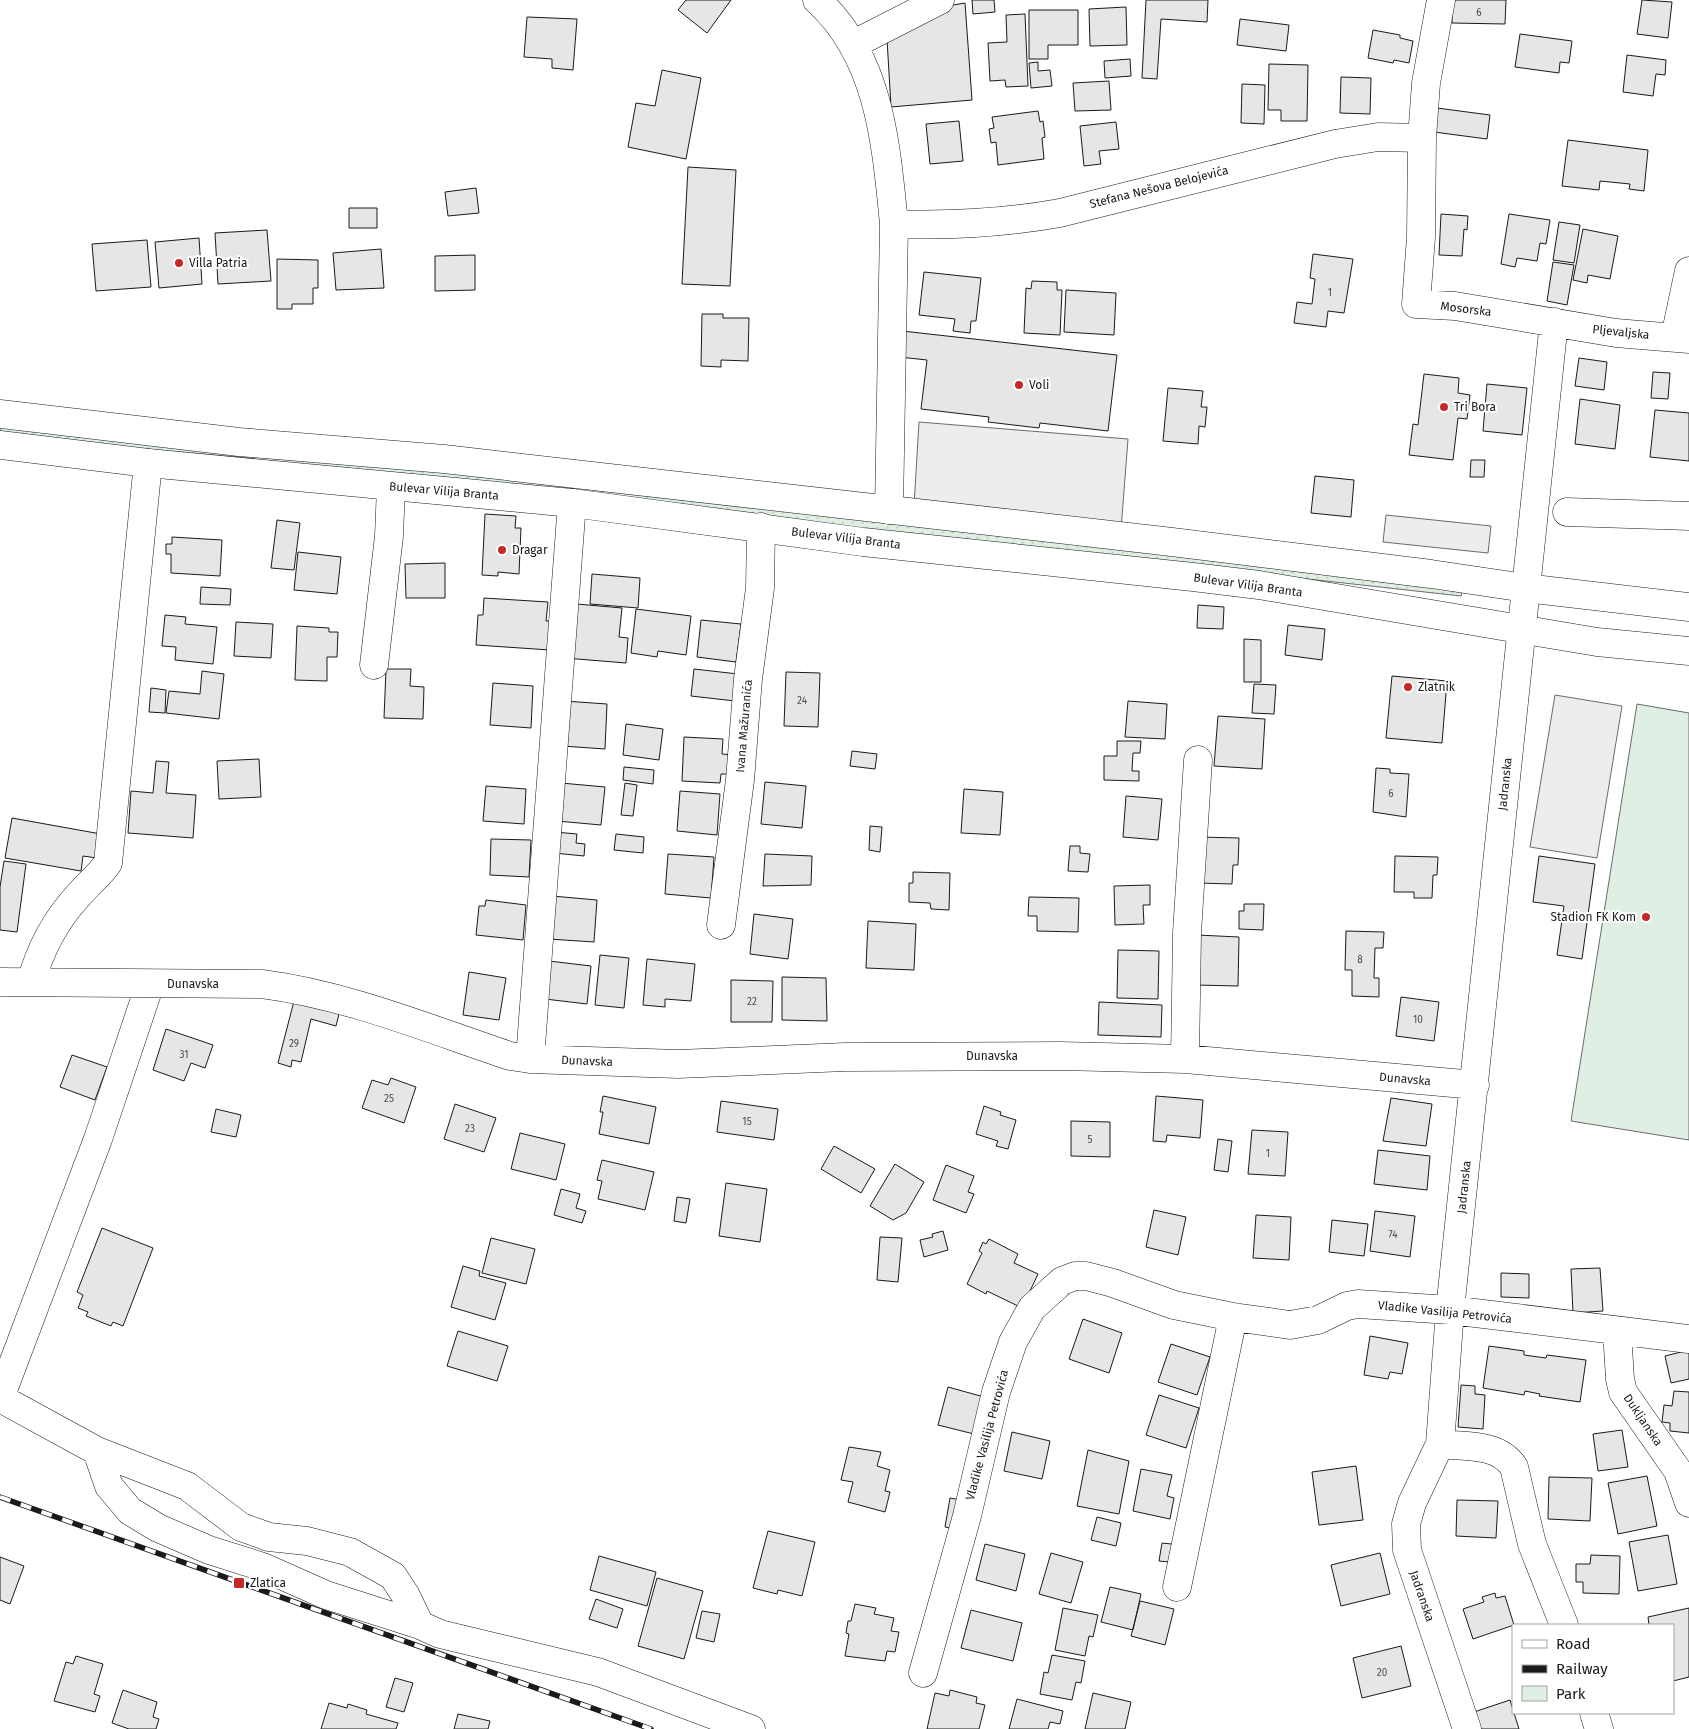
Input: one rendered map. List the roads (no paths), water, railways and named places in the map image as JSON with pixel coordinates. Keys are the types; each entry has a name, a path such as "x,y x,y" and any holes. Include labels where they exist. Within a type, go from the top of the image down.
{"street":[{"path":"817,0 840,25 854,44 868,72 874,93 886,161 894,224 889,510"},
{"path":"854,44 940,0"},
{"name":"Mosorska","path":"1441,0 1426,83 1422,138 1421,237 1416,304 1455,306 1554,322"},
{"name":"Stefana Nešova Belojevića","path":"894,224 968,225 1025,219 1060,213 1335,144 1378,137 1422,138"},
{"path":"1682,338 1689,271"},
{"path":"1525,588 1554,322"},
{"name":"Pljevaljska","path":"1554,322 1616,333 1682,338"},
{"path":"0,414 239,442 444,458 1355,564 1525,588 1689,607"},
{"name":"Bulevar Vilija Branta","path":"0,445 148,463 572,503 863,542 1259,585 1597,642 1689,651"},
{"path":"31,982 38,956 52,929 77,897 97,878 108,863 148,463"},
{"path":"374,664 389,536 391,487"},
{"path":"530,1059 572,503"},
{"path":"1567,512 1689,516"},
{"name":"Ivana Mažuranića","path":"722,925 740,780 748,678 760,588 761,527"},
{"name":"Jadranska","path":"1468,1729 1407,1550 1406,1524 1412,1503 1440,1444 1450,1310 1475,1085 1525,588"},
{"path":"1185,1059 1188,933 1198,760"},
{"name":"Dunavska","path":"0,982 262,984 294,988 360,1006 510,1056 530,1059 678,1064 854,1057 1060,1056 1185,1059 1475,1085"},
{"path":"150,984 98,1138 0,1398 97,1451 187,1486 241,1527 269,1537 307,1541 350,1552 393,1576 406,1596 420,1625"},
{"name":"Vladike Vasilija Petrovića","path":"923,1672 967,1516 996,1392 1014,1342 1032,1308 1062,1281 1075,1276 1086,1276 1114,1283 1174,1304 1233,1317 1290,1325 1318,1320 1347,1306 1358,1304 1450,1310 1689,1339"},
{"path":"1177,1587 1233,1317"},
{"name":"Dukljanska","path":"1617,1331 1620,1379 1623,1392 1678,1471 1689,1503"},
{"path":"1440,1444 1491,1449 1502,1453 1514,1468 1532,1544 1564,1624"},
{"path":"97,1451 109,1486 130,1510 158,1528 209,1550 264,1567 326,1595 420,1625 440,1634 598,1672 751,1729"},
{"path":"1594,1714 1600,1729"}],"railway":[{"path":"0,1497 651,1729"}],"place":[{"name":"Villa Patria","path":"179,263"},
{"name":"Voli","path":"1019,385"},
{"name":"Tri Bora","path":"1444,407"},
{"name":"Dragar","path":"502,550"},
{"name":"Zlatnik","path":"1408,687"},
{"name":"Stadion FK Kom","path":"1646,917"},
{"name":"Zlatica","path":"239,1583"}]}
